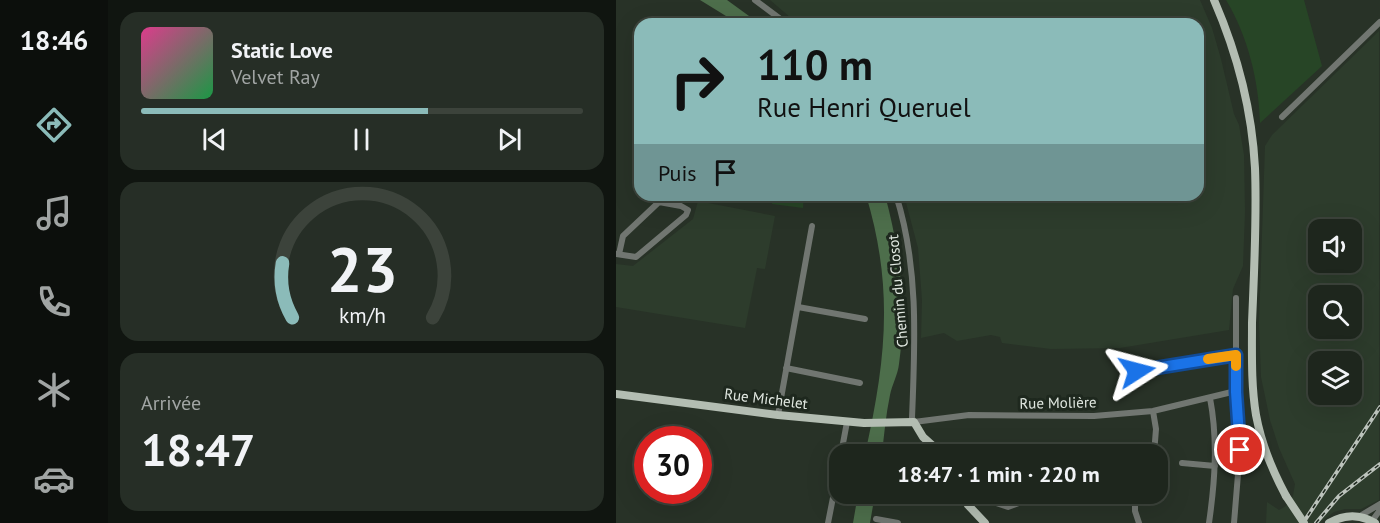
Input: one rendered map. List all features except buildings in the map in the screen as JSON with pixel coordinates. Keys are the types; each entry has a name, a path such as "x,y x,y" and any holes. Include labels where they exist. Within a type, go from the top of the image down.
{"main road":[{"path":"1214,0 1239,70 1253,142 1255,196 1252,348 1254,399 1265,447 1277,479 1304,523"},
{"name":"Rue Michelet","path":"616,394 847,422 914,422"},
{"path":"914,422 931,444"},
{"path":"967,504 985,523"},
{"path":"1329,523 1344,517 1360,516 1374,522"}],"street":[{"path":"755,0 779,18"},
{"path":"1282,117 1380,22"},
{"name":"Chemin du Closot","path":"898,201 908,243 916,319 914,422"},
{"path":"659,202 685,207 688,210 686,215 636,257 618,254 623,236 659,202"},
{"path":"778,415 812,226"},
{"path":"1234,523 1240,450 1236,392 1236,298"},
{"path":"798,307 865,319"},
{"path":"1137,371 1236,355"},
{"path":"786,368 860,383"},
{"name":"Rue Molière","path":"914,422 969,415 1094,416 1153,411 1236,392"},
{"path":"1209,523 1215,466 1215,421 1210,398"},
{"path":"1153,411 1156,429 1155,444"},
{"path":"843,444 847,422"},
{"path":"1182,463 1215,466"},
{"path":"828,523 832,504"},
{"path":"999,504 1008,507 1016,504"},
{"path":"1135,504 1139,523"},
{"path":"1360,516 1380,504"},
{"path":"1374,522 1380,510"},
{"path":"876,519 898,523"}],"shaded area":[{"path":"700,0 727,0 752,18 729,18"},
{"path":"770,0 1200,0 1212,28 1221,59 1234,114 1239,125 1244,155 1243,266 1233,289 1229,330 1120,348 1051,349 1002,343 1000,337 991,335 957,341 944,333 921,338 922,300 918,248 906,201 1204,201 1204,18 791,18"},
{"path":"1226,0 1304,0 1322,66 1260,123 1251,60 1234,14"},
{"path":"1379,31 1379,500 1361,509 1334,512 1319,523 1266,523 1267,502 1279,510 1286,506 1293,496 1295,484 1279,448 1270,420 1261,377 1259,323 1265,146 1272,135"},
{"path":"698,201 775,216 765,269 757,268 745,328 616,307 616,264 633,266 693,219"},
{"path":"772,201 804,201 803,208 772,204"},
{"path":"868,201 886,201 895,237 901,279 902,321 899,364 891,391 883,444 867,444 882,356 884,293 881,262"},
{"path":"856,504 873,504 870,523 853,523"}],"railway":[{"path":"1303,523 1380,407"},
{"path":"1316,523 1339,496 1380,464"}],"slow traffic":[{"path":"1208,359 1236,355 1236,366"}],"route":[{"path":"1137,371 1236,355 1240,450"}]}
